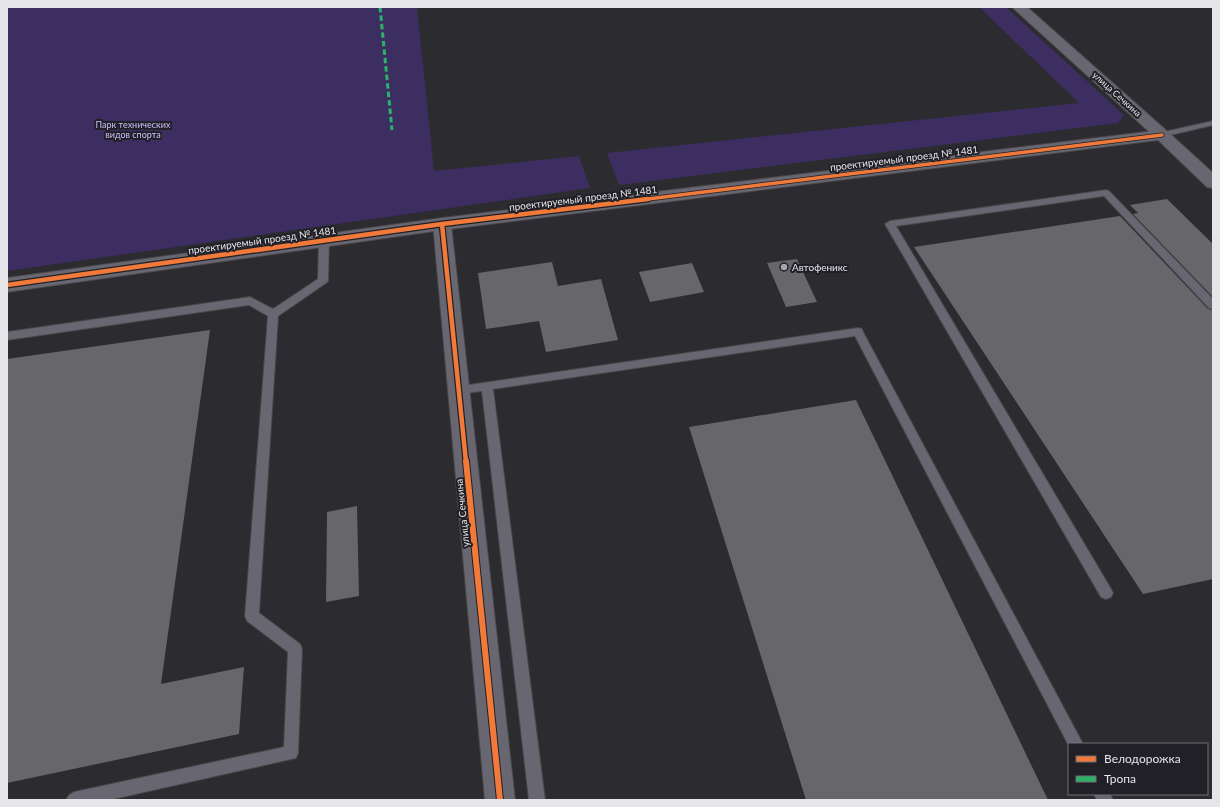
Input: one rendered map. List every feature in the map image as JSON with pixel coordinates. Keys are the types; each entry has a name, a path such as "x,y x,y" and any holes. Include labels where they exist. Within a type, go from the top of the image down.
{"street":[{"name":"улица Сечкина","path":"1019,7 1162,135 1213,183"},
{"name":"проектируемый проезд № 1481","path":"7,285 442,224 1162,135"},
{"name":"улица Сечкина","path":"442,224 500,800"}],"lane":[{"path":"1162,135 1213,123"},
{"path":"1106,593 890,224 1106,193 1213,305"},
{"path":"273,314 323,281 324,241"},
{"path":"7,336 250,301 273,314"},
{"path":"74,800 291,753 295,649 252,616 273,314"},
{"path":"459,390 858,332 1075,743"},
{"path":"487,386 536,800"}],"green space":[{"name":"Парк технических видов спорта","path":"7,7 417,7 434,171 579,156 590,188 7,271"},
{"path":"979,7 1006,7 1124,115 1118,123 619,185 607,153 1079,103"}],"building":[{"path":"1167,199 1213,244 1213,297 1133,214 1138,213 1130,205"},
{"path":"1120,216 1208,309 1213,310 1213,579 1143,594 914,247"},
{"path":"797,259 817,302 786,307 767,263"},
{"path":"552,262 558,286 601,279 618,340 546,352 539,321 486,329 478,273"},
{"path":"692,263 704,292 650,302 639,272"},
{"path":"210,330 161,684 244,667 239,734 7,783 7,359"},
{"path":"856,400 1048,800 806,800 689,427"},
{"path":"357,506 359,596 326,602 327,512"}],"marked path":[{"path":"380,7 392,130"}],"cycle path":[{"path":"7,285 442,224 1162,135"},
{"path":"442,224 500,800"}],"place":[{"name":"Автофеникс","path":"784,267"}]}
